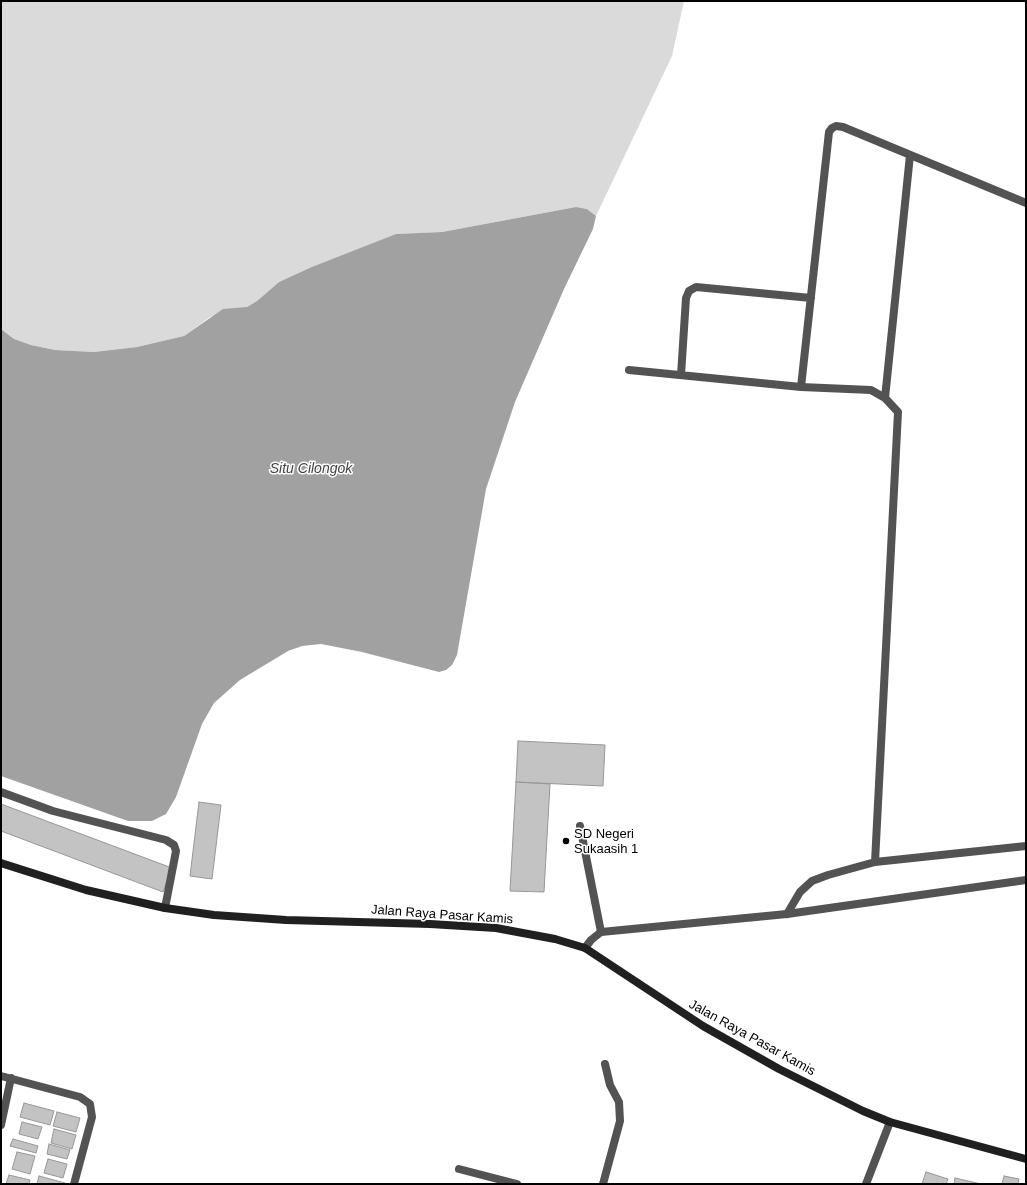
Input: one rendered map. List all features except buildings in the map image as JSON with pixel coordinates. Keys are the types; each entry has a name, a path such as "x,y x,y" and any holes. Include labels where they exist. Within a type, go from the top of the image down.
{"main road":[{"name":"Jalan Raya Pasar Kamis","path":"1,863 86,890 165,908 228,916 286,920 430,924 496,928 555,939 584,948 703,1026 779,1069 863,1111 890,1122 1026,1159"}],"street":[{"path":"801,387 829,132 832,128 836,126 843,127 1026,203"},
{"path":"885,398 910,155"},
{"path":"681,375 686,298 690,291 696,287 811,298"},
{"path":"629,370 801,387 871,390 885,398 898,412 874,862"},
{"path":"1,792 53,811 166,840 174,845 176,851 165,908"},
{"path":"580,826 601,932"},
{"path":"787,914 800,892 812,882 828,875 874,862 1026,846"},
{"path":"584,948 601,932 787,914 1026,880"},
{"path":"603,1184 620,1121 619,1102 610,1085 605,1064"},
{"path":"1,1076 80,1097 90,1104 92,1117 74,1184"},
{"path":"1,1126 11,1078"},
{"path":"866,1184 890,1122"},
{"path":"459,1169 517,1184"}],"shaded area":[{"path":"1,1 684,1 672,56 596,216 587,209 576,207 442,232 396,234 279,282 257,301 247,307 210,317 184,336 137,347 94,352 55,350 31,345 14,339 1,329"}],"water":[{"name":"Situ Cilongok","path":"576,207 587,209 596,216 593,229 564,289 515,402 486,489 457,655 452,665 446,670 439,672 362,652 321,644 302,646 288,651 240,680 214,703 202,724 176,797 166,814 152,821 128,821 1,776 1,329 14,339 31,345 55,350 94,352 137,347 184,336 223,309 247,307 257,301 279,282 312,267 396,234 442,232"}],"place":[{"name":"SD Negeri Sukaasih 1","path":"566,841"}]}
